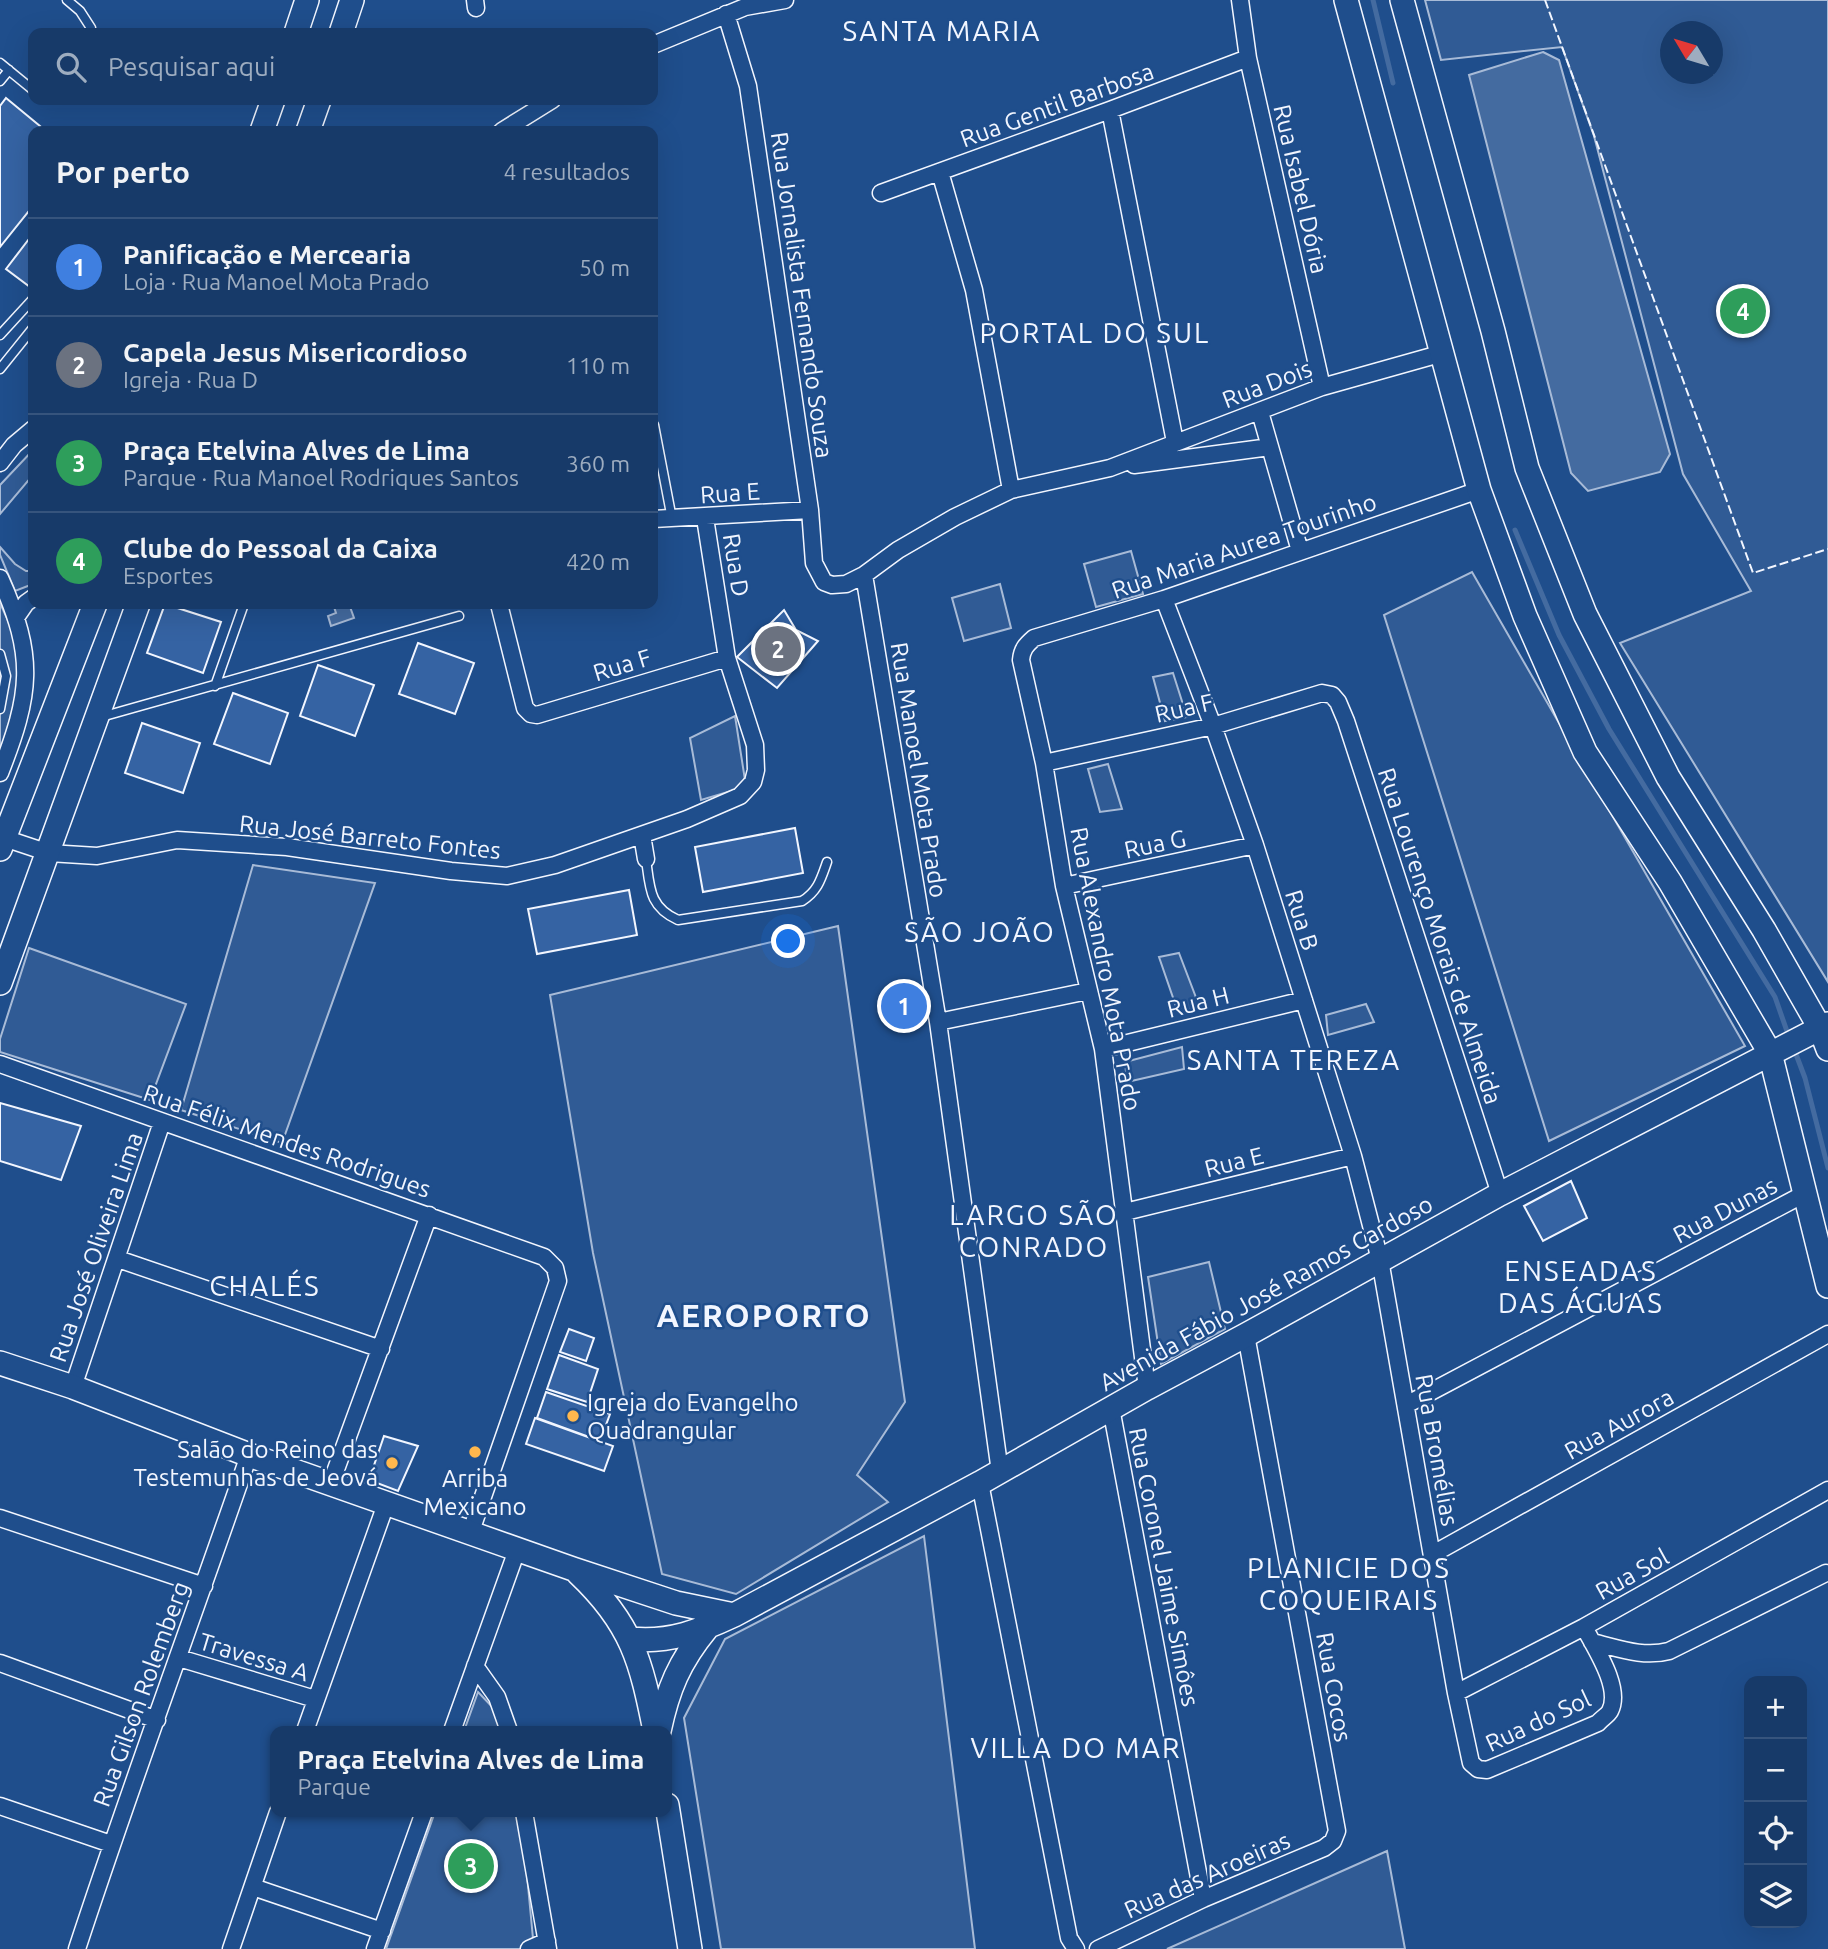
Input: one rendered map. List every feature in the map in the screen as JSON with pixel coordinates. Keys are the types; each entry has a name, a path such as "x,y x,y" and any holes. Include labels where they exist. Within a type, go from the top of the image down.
{"street":[{"path":"298,28 307,0"},
{"path":"343,28 352,0"},
{"path":"658,43 744,4 785,0"},
{"name":"Rua Isabel Dória","path":"1240,0 1248,58 1322,387"},
{"path":"1346,0 1479,490 1525,616 1586,752 1670,882 1773,1052 1828,1286"},
{"path":"1402,0 1493,331 1527,468 1585,614 1668,777 1764,930 1821,1034"},
{"name":"Rua Jornalista Fernando Souza","path":"726,14 751,98 810,510 814,562 824,582"},
{"name":"Rua Gentil Barbosa","path":"881,193 1248,58"},
{"path":"264,126 271,105"},
{"path":"310,126 317,105"},
{"path":"510,126 544,105"},
{"path":"1110,110 1175,442"},
{"path":"940,172 974,290 1011,490"},
{"name":"Rua Dois","path":"1110,468 1322,387 1443,353"},
{"path":"1261,412 1300,551"},
{"path":"0,463 7,448 28,433"},
{"name":"Rua Dois","path":"824,582 832,585 846,584 955,517 1011,490 1110,468 1270,447"},
{"name":"Rua Maria Aurea Tourinho","path":"1025,645 1034,638 1164,599 1479,490"},
{"name":"Rua E","path":"658,519 810,510"},
{"name":"Rua D","path":"705,518 727,658 755,745 756,771 753,782"},
{"name":"Rua Manoel Mota Prado","path":"864,575 938,1021 990,1478 1069,1938 1076,1949"},
{"path":"0,578 17,616 25,654 26,678 23,703 0,773"},
{"name":"Rua B","path":"1164,599 1255,845 1353,1156 1380,1259"},
{"path":"17,616 28,602"},
{"path":"2,844 89,609"},
{"path":"0,983 136,609"},
{"name":"Rua F","path":"500,609 525,708 531,714 537,715 727,658"},
{"name":"Rua Alexandro Mota Prado","path":"1025,645 1021,660 1044,763 1064,886 1103,1049 1147,1388"},
{"name":"Rua F","path":"1044,763 1213,726 1322,692 1332,695"},
{"name":"Rua Lourenço Morais de Almeida","path":"1332,695 1346,721 1500,1194"},
{"name":"Rua José Barreto Fontes","path":"2,844 49,853 97,856 177,840 287,847 451,871 507,876 555,865 687,820 740,796 753,782"},
{"path":"642,835 646,859"},
{"name":"Rua G","path":"1064,886 1255,845"},
{"path":"938,1021 1088,991"},
{"name":"Rua H","path":"1103,1049 1304,1000"},
{"name":"Avenida Fábio José Ramos Cardoso","path":"631,1639 667,1640 708,1627 734,1615 990,1478 1111,1408 1500,1194 1773,1052 1821,1034"},
{"name":"Rua Félix Mendes Rodrigues","path":"0,1064 544,1257 555,1268 558,1281 470,1534"},
{"name":"Rua José Oliveira Lima","path":"73,1387 162,1122"},
{"name":"Rua E","path":"1125,1212 1353,1156"},
{"name":"Rua Dunas","path":"1406,1405 1806,1193"},
{"path":"331,1483 429,1215"},
{"path":"118,1259 381,1349"},
{"name":"Rua Bromélias","path":"1380,1259 1456,1693 1471,1763 1478,1769"},
{"name":"Rua Aurora","path":"1433,1554 1828,1334"},
{"name":"Rua Cocos","path":"1246,1335 1337,1831 1333,1840"},
{"path":"0,1363 73,1387 249,1455 470,1534 676,1603 734,1615"},
{"name":"Rua Coronel Jaime Simôes","path":"1111,1408 1203,1899"},
{"name":"Rua Gilson Rolemberg","path":"76,1949 249,1455"},
{"name":"Rua Sol","path":"1456,1693 1588,1634 1828,1490"},
{"path":"307,1726 386,1504"},
{"path":"0,1518 204,1586"},
{"path":"454,1726 517,1550"},
{"path":"573,1569 596,1590 631,1639 645,1679 656,1726"},
{"path":"1588,1634 1643,1654 1654,1655 1669,1651 1826,1573"},
{"path":"659,1726 675,1674 689,1650 708,1627"},
{"name":"Rua do Sol","path":"1478,1769 1487,1770 1598,1723 1610,1712 1614,1694 1608,1672 1588,1634"},
{"name":"Travessa A","path":"179,1658 315,1699"},
{"path":"0,1663 157,1720"},
{"path":"475,1666 497,1697 507,1726"},
{"path":"0,1806 111,1844"},
{"path":"230,1949 276,1817"},
{"path":"375,1949 422,1817"},
{"path":"525,1817 547,1945 529,1949"},
{"path":"669,1817 690,1949"},
{"name":"Rua das Aroeiras","path":"1098,1949 1203,1899 1324,1848 1333,1840"},
{"path":"253,1887 382,1931"}],"lane":[{"path":"66,0 80,11 91,28"},
{"path":"0,62 28,86"},
{"path":"0,81 9,70"},
{"path":"0,335 28,304"},
{"path":"0,369 28,334"},
{"path":"658,446 672,519"},
{"path":"215,686 242,609"},
{"path":"97,718 459,616"},
{"path":"0,654 6,676 0,709"},
{"path":"646,859 656,904 664,914 678,920 802,901 820,886 827,862"}],"shaded area":[{"path":"1425,0 1828,0 1828,982 1620,643 1751,591 1683,474 1594,136 1562,47 1441,60"},
{"path":"1543,52 1559,60 1670,454 1660,472 1588,491 1571,473 1469,75"},
{"path":"28,455 28,481 0,514 0,485"},
{"path":"0,547 15,564 28,571 28,586 15,591 0,555"},
{"path":"1131,551 1143,594 1096,607 1084,564"},
{"path":"1472,572 1745,1046 1549,1141 1384,615"},
{"path":"1000,584 1011,628 964,641 952,598"},
{"path":"0,603 16,638 21,666 12,725 0,756"},
{"path":"335,609 351,609 354,618 331,626 328,616 336,613"},
{"path":"1173,673 1187,717 1165,721 1153,677"},
{"path":"735,716 745,780 738,789 701,800 690,738"},
{"path":"1108,764 1122,809 1100,812 1088,769"},
{"path":"253,865 375,883 282,1143 181,1110"},
{"path":"838,926 905,1402 857,1475 888,1502 736,1594 662,1574 593,1253 550,995"},
{"path":"29,948 186,1004 150,1100 0,1052 0,1039"},
{"path":"1179,953 1200,1008 1178,1012 1159,957"},
{"path":"1366,1004 1374,1022 1328,1035 1326,1015"},
{"path":"1182,1047 1184,1069 1127,1082 1125,1062"},
{"path":"1209,1262 1225,1329 1161,1364 1148,1277"},
{"path":"924,1536 975,1949 721,1949 684,1718 725,1639"},
{"path":"478,1692 499,1714 503,1726 466,1726"},
{"path":"433,1817 521,1817 534,1949 386,1949"},
{"path":"1387,1851 1405,1949 1167,1949"}],"building":[{"path":"6,98 40,126 28,126 28,212 0,247 0,106"},
{"path":"28,240 28,286 6,269"},
{"path":"163,609 181,609 221,622 203,673 147,653"},
{"path":"784,610 796,630 818,641 777,688 737,657"},
{"path":"418,643 474,663 455,714 399,694"},
{"path":"318,665 374,685 355,736 300,716"},
{"path":"233,693 288,713 270,764 214,744"},
{"path":"142,723 200,743 183,793 125,773"},
{"path":"795,828 803,873 703,892 695,847"},
{"path":"629,890 637,935 537,954 528,909"},
{"path":"0,1103 81,1126 61,1180 0,1161"},
{"path":"1571,1181 1587,1218 1543,1241 1524,1206"},
{"path":"569,1329 594,1338 586,1361 560,1352"},
{"path":"559,1355 598,1369 587,1402 547,1389"},
{"name":"Igreja do Evangelho Quadrangular","path":"546,1392 610,1414 600,1441 537,1418"},
{"path":"535,1418 613,1446 604,1471 526,1444"},
{"name":"Salão do Reino das Testemunhas de Jeová","path":"384,1436 418,1446 398,1491 369,1480"}],"waterway":[{"path":"1373,0 1393,83"},
{"path":"1515,530 1559,635 1609,729 1775,997 1789,1037"},
{"path":"1794,1049 1805,1078 1828,1168"}],"fence":[{"path":"1545,0 1753,573 1828,549"}],"place":[{"name":"Clube do Pessoal da Caixa","path":"1743,311"},
{"name":"Capela Jesus Misericordioso","path":"778,649"},
{"name":"Panificação e Mercearia","path":"904,1006"},
{"name":"Igreja do Evangelho Quadrangular","path":"573,1416"},
{"name":"Arriba Mexicano","path":"475,1452"},
{"name":"Salão do Reino das Testemunhas de Jeová","path":"392,1463"},
{"name":"Praça Etelvina Alves de Lima","path":"471,1866"}],"district":[{"name":"SANTA MARIA","path":"942,30"},
{"name":"PORTAL DO SUL","path":"1095,332"},
{"name":"SÃO JOÃO","path":"980,931"},
{"name":"SANTA TEREZA","path":"1294,1059"},
{"name":"LARGO SÃO CONRADO","path":"1034,1230"},
{"name":"CHALÉS","path":"265,1285"},
{"name":"ENSEADAS DAS ÁGUAS","path":"1581,1286"},
{"name":"AEROPORTO","path":"764,1315"},
{"name":"PLANICIE DOS COQUEIRAIS","path":"1349,1583"},
{"name":"VILLA DO MAR","path":"1076,1747"}]}
